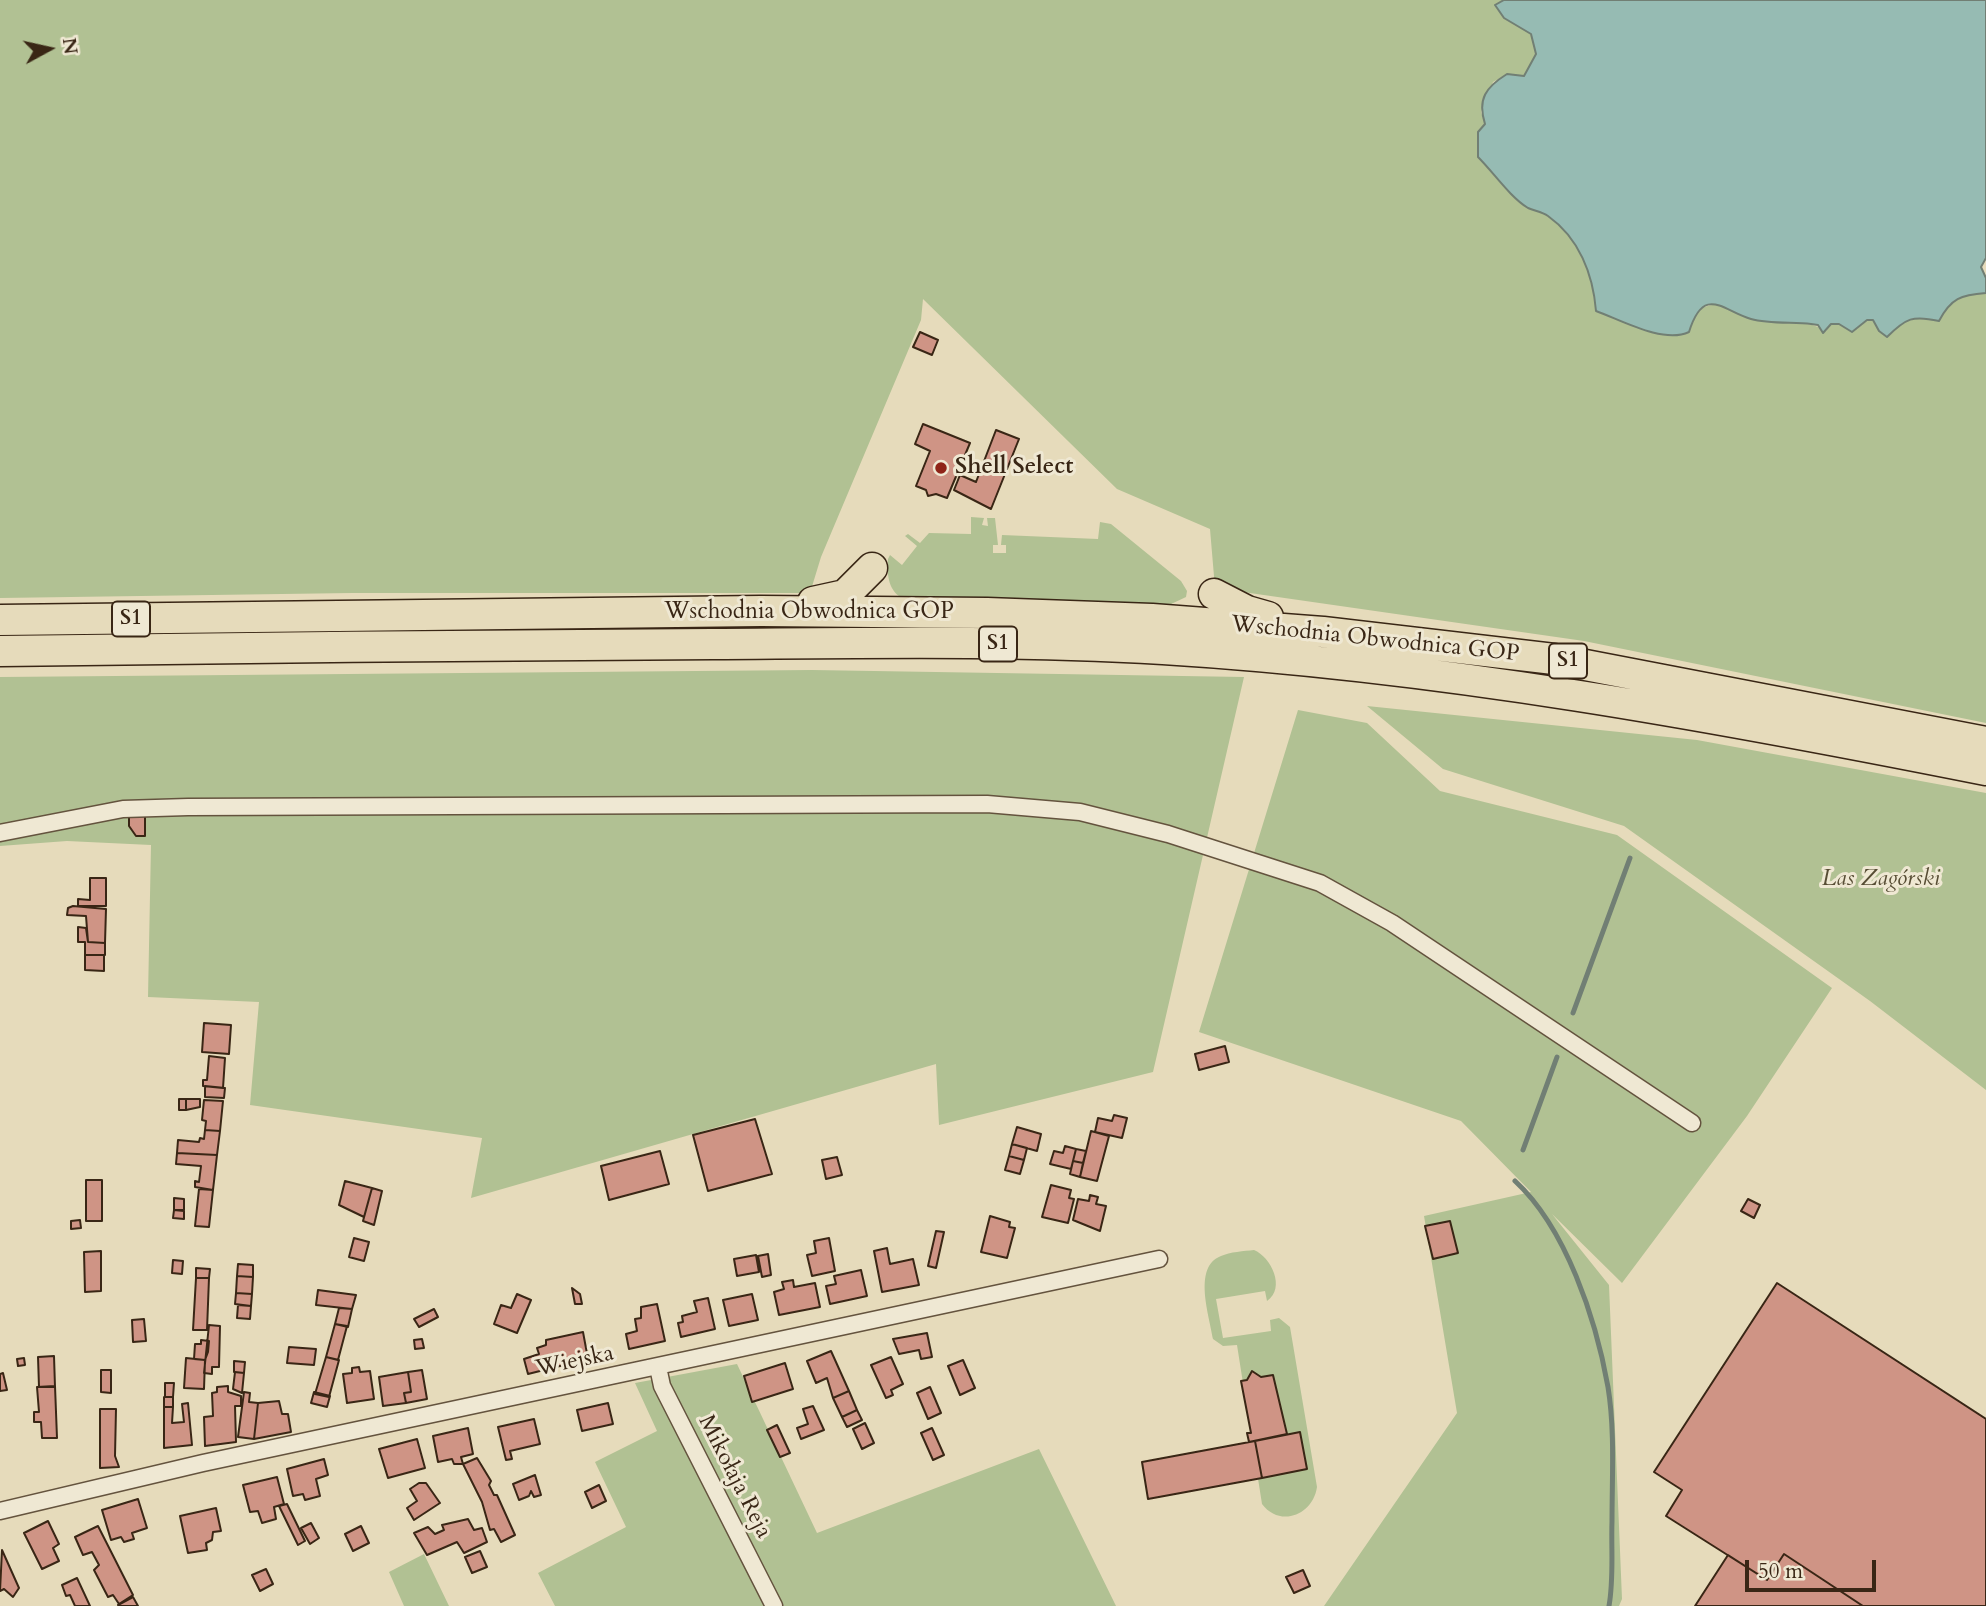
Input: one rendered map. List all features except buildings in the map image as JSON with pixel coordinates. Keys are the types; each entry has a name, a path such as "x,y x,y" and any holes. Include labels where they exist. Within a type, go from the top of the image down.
{"highway":[{"path":"761,611 845,595 872,568"},
{"path":"1214,594 1247,611 1323,632"},
{"name":"Wschodnia Obwodnica GOP","path":"0,620 761,611 1152,618 1323,632 1554,659 1986,742"},
{"name":"Wschodnia Obwodnica GOP","path":"0,651 757,644 982,644 1161,649 1324,662 1557,691 1786,730 1986,770"}],"street":[{"path":"0,833 123,809 188,807 987,804 1080,812 1168,834 1320,883 1392,922 1692,1123"},
{"name":"Wiejska","path":"0,1511 203,1463 1159,1259"},
{"name":"Mikołaja Reja","path":"657,1367 662,1386 774,1606"}],"green space":[{"path":"0,0 1504,0 1495,5 1531,34 1536,54 1524,77 1507,74 1493,82 1481,112 1485,124 1478,157 1515,198 1528,208 1548,216 1568,235 1588,270 1596,311 1642,329 1667,335 1689,332 1696,313 1715,305 1752,319 1809,324 1826,331 1831,323 1857,329 1867,320 1874,320 1879,331 1918,316 1939,320 1958,299 1986,293 1986,723 1584,641 1215,588 1210,529 1117,489 923,299 921,320 821,557 810,593 352,593 0,598"},
{"path":"971,517 984,518 982,525 988,526 987,518 995,518 998,545 993,545 993,553 1006,553 1006,545 1001,545 1002,535 1098,539 1100,522 1111,524 1181,581 1187,591 1186,597 1169,605 899,596 895,593 889,580 888,559 890,555 902,565 917,546 905,536 908,534 920,543 929,533 971,534"},
{"path":"812,670 1244,677 1153,1072 939,1125 936,1064 471,1198 482,1138 250,1105 259,1002 148,997 151,845 67,841 0,846 0,677"},
{"name":"Las Zagórski","path":"1367,706 1697,740 1986,793 1986,1090 1870,1001 1624,826 1443,769"},
{"path":"1298,710 1367,723 1440,791 1617,835 1832,988 1747,1116 1622,1283 1552,1214 1609,1285 1622,1599 1619,1606 1324,1606 1457,1413 1424,1216 1531,1192 1461,1121 1199,1032"},
{"path":"1254,1250 1266,1259 1274,1273 1276,1281 1273,1295 1267,1301 1265,1291 1216,1299 1223,1338 1271,1331 1270,1320 1279,1318 1290,1327 1317,1487 1314,1497 1303,1511 1286,1517 1269,1511 1262,1504 1237,1345 1223,1346 1213,1339 1205,1293 1207,1271 1212,1262 1221,1256"},
{"path":"737,1364 817,1533 1039,1449 1116,1606 555,1606 538,1573 626,1527 595,1462 657,1431 635,1383"},
{"path":"424,1554 449,1606 404,1606 389,1572"}],"water":[{"path":"1504,0 1986,0 1986,258 1981,267 1986,278 1986,293 1958,299 1948,307 1939,321 1916,318 1905,322 1887,337 1879,331 1873,320 1867,320 1852,332 1839,324 1831,324 1823,333 1818,325 1758,321 1715,304 1701,309 1689,332 1667,335 1642,329 1596,311 1588,270 1568,235 1548,216 1521,203 1478,157 1478,132 1485,124 1482,107 1485,94 1507,74 1524,76 1536,54 1531,34 1504,18 1495,5"}],"waterway":[{"path":"1573,1013 1630,858"},
{"path":"1523,1150 1557,1057"},
{"path":"1515,1181 1549,1223 1564,1249 1587,1304 1603,1361 1612,1437 1612,1574 1609,1606"}],"place":[{"name":"Shell Select","path":"941,468"}]}
